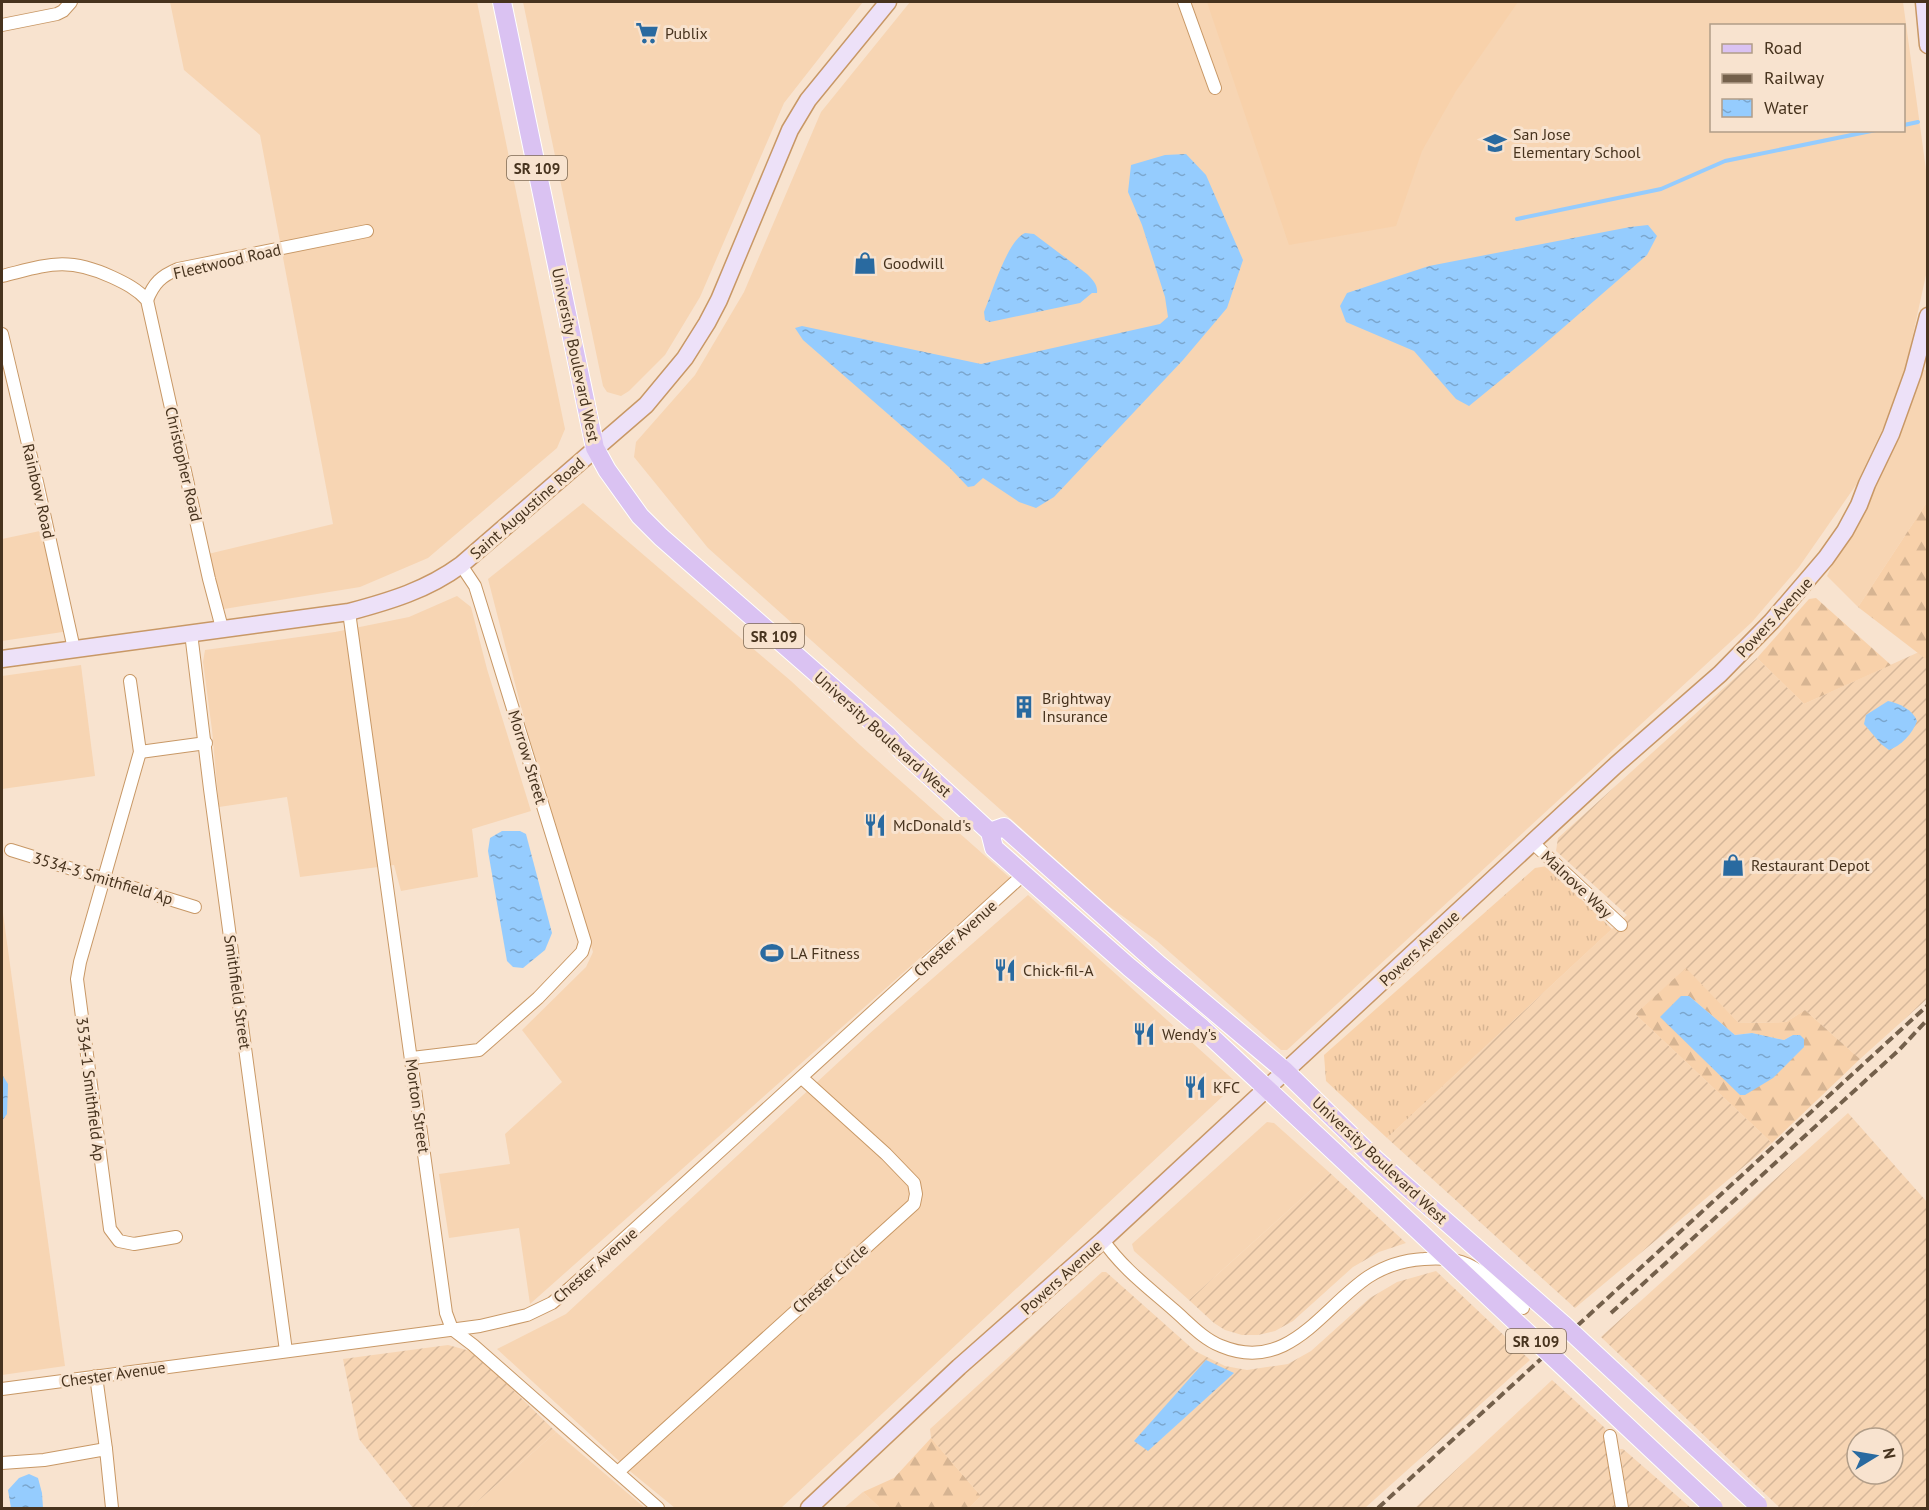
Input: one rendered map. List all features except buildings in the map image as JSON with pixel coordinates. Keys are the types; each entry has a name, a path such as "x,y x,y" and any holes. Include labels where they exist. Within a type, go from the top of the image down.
{"main road":[{"name":"University Boulevard West","path":"502,2 595,448 607,470 640,516 887,735 990,832 994,848 1267,1087 1714,1509"},
{"name":"University Boulevard West","path":"990,832 1004,827 1063,881 1285,1071 1375,1159 1587,1345 1759,1507"},
{"path":"1024,874 1035,868 1050,882 1063,881"}],"street":[{"path":"2,25 57,14 71,2"},
{"name":"Saint Augustine Road","path":"2,659 349,612 397,599 438,581 461,565 646,405 685,358 719,300 790,130 808,100 888,2"},
{"path":"1184,2 1215,88"},
{"path":"1924,2 1928,45"},
{"name":"Fleetwood Road","path":"147,300 154,284 165,275 178,269 367,231"},
{"path":"2,276 49,265 77,264 101,272 130,286 147,300"},
{"name":"Christopher Road","path":"147,300 222,628"},
{"name":"Powers Avenue","path":"809,1509 959,1367 1103,1240 1616,765 1720,674 1772,621 1826,558 1845,531 1859,505 1865,487 1891,434 1913,373 1928,316"},
{"name":"Rainbow Road","path":"2,334 75,649"},
{"name":"Morrow Street","path":"412,1058 479,1050 538,998 582,952 585,942 475,586 461,565"},
{"name":"Morton Street","path":"349,612 412,1058 442,1300 452,1329"},
{"name":"Smithfield Street","path":"191,633 286,1351"},
{"path":"130,681 140,752 206,743"},
{"name":"3534-1 Smithfield Ap","path":"140,752 77,979 110,1229 119,1241 134,1244 176,1237"},
{"name":"Malnove Way","path":"1533,843 1621,925"},
{"name":"3534-3 Smithfield Ap","path":"11,850 195,907"},
{"name":"Chester Avenue","path":"2,1389 480,1326 516,1318 552,1303 1024,874"},
{"name":"Chester Circle","path":"618,1472 914,1204 916,1194 914,1183 886,1154 802,1078"},
{"path":"1103,1240 1115,1258 1201,1334 1220,1346 1247,1353 1279,1348 1293,1341 1369,1276 1384,1268 1412,1260 1441,1258 1460,1262 1476,1269 1522,1308"},
{"path":"452,1329 658,1509"},
{"path":"96,1376 112,1509"},
{"path":"1610,1436 1622,1509"},
{"path":"2,1463 45,1460 106,1449"}],"shaded area":[{"path":"170,2 477,2 565,429 557,448 428,558 360,587 224,609 208,554 333,524 260,135 184,70"},
{"path":"523,2 863,2 784,103 700,297 665,355 621,396 607,392 603,386"},
{"path":"910,2 1903,2 1927,177 1926,275 1903,380 1892,409 1856,485 1799,567 1752,622 1287,1050 1281,1050 1157,941 1107,905 708,548 634,457 636,442 695,375 744,292 821,112"},
{"path":"1922,369 1928,371 1927,502 1858,607 1827,576"},
{"path":"583,503 791,681 1010,878 530,1304 519,1228 449,1238 439,1174 510,1164 505,1134 562,1082 522,1030 586,967 593,952 527,730 488,579"},
{"path":"54,528 76,630 2,641 2,539"},
{"path":"457,596 471,607 487,669 531,811 472,829 478,877 401,891 394,865 300,877 287,797 219,807 203,662 205,650 335,632 409,617"},
{"path":"1919,652 1927,660 1927,999 1860,1059 1805,1010 1786,1022 1739,1023 1686,969 1635,1014 1772,1143 1575,1308 1387,1138 1627,915 1556,851 1558,838 1757,658 1804,704"},
{"path":"81,665 95,776 2,789 2,676"},
{"path":"1028,895 1237,1083 781,1508 675,1508 631,1472 497,1349 566,1314 869,1034"},
{"path":"2,906 65,1366 2,1375"},
{"path":"1848,1113 1927,1202 1928,1506 1924,1508 1780,1508 1601,1337"},
{"path":"1267,1122 1274,1123 1330,1173 1189,1300 1134,1251 1132,1244"},
{"path":"1330,1173 1406,1243 1379,1252 1353,1267 1293,1321 1275,1331 1258,1335 1242,1335 1225,1330 1189,1300"},
{"path":"1436,1271 1530,1360 1365,1508 969,1508 981,1496 931,1438 930,1429 1102,1272 1106,1272 1195,1351 1225,1366 1247,1370 1288,1364 1311,1351 1370,1298 1397,1282"},
{"path":"448,1345 474,1352 556,1432 470,1508 413,1508 359,1439 343,1359"},
{"path":"1552,1380 1605,1428 1615,1508 1415,1508"},
{"path":"556,1432 645,1508 470,1508"},
{"path":"1620,1449 1623,1449 1691,1508 1628,1508"},
{"path":"863,1492 880,1508 844,1508"}],"green space":[{"path":"1207,2 1518,2 1456,91 1422,151 1396,226 1289,245"},
{"path":"1927,502 1927,660 1858,607"},
{"path":"1816,598 1891,665 1804,704 1757,658 1809,599"},
{"path":"1547,866 1612,929 1387,1138 1326,1081 1324,1055 1535,868"},
{"path":"1686,968 1739,1023 1786,1022 1805,1010 1860,1059 1772,1143 1635,1014","holes":["1689,996 1735,1035 1752,1033 1784,1040 1793,1035 1740,1095"]},
{"path":"931,1438 981,1496 969,1508 880,1508 863,1492 894,1478"}],"water":[{"path":"1186,154 1206,175 1243,260 1227,308 1183,360 1054,497 1036,508 1019,502 983,478 974,486 968,487 950,468 803,340 795,328 802,326 981,364 1160,324 1168,317 1165,297 1142,225 1128,192 1131,165 1165,155"},
{"path":"1648,225 1657,236 1647,255 1469,406 1456,399 1414,351 1346,322 1340,306 1347,293 1429,266"},
{"path":"1025,233 1034,234 1087,274 1096,285 1097,293 1092,293 1080,303 990,322 985,320 984,312 1006,257 1018,238"},
{"path":"1888,701 1905,708 1917,721 1906,738 1889,750 1864,724 1866,715"},
{"path":"502,831 520,831 526,834 552,933 545,950 523,968 513,967 507,961 488,851 490,838"},
{"path":"1681,996 1689,996 1735,1035 1752,1033 1784,1040 1793,1035 1800,1035 1804,1039 1804,1047 1773,1078 1745,1095 1740,1095 1660,1017"},
{"path":"3,1076 8,1084 7,1114 2,1121"},
{"path":"1206,1360 1234,1373 1148,1451 1134,1441"},
{"path":"29,1474 38,1478 43,1508 11,1508 8,1490 19,1478"}],"waterway":[{"path":"1905,125 1918,122"},
{"path":"1517,219 1661,189 1725,161 1866,132"}],"railway":[{"path":"1378,1508 1928,1005"},
{"path":"1611,1313 1899,1050 1928,1019"}],"place":[{"name":"Publix","path":"647,33"},
{"name":"San Jose Elementary School","path":"1495,143"},
{"name":"Goodwill","path":"865,263"},
{"name":"Brightway Insurance","path":"1024,707"},
{"name":"McDonald's","path":"875,825"},
{"name":"Restaurant Depot","path":"1733,865"},
{"name":"LA Fitness","path":"772,953"},
{"name":"Chick-fil-A","path":"1005,970"},
{"name":"Wendy's","path":"1144,1034"},
{"name":"KFC","path":"1195,1087"}]}
